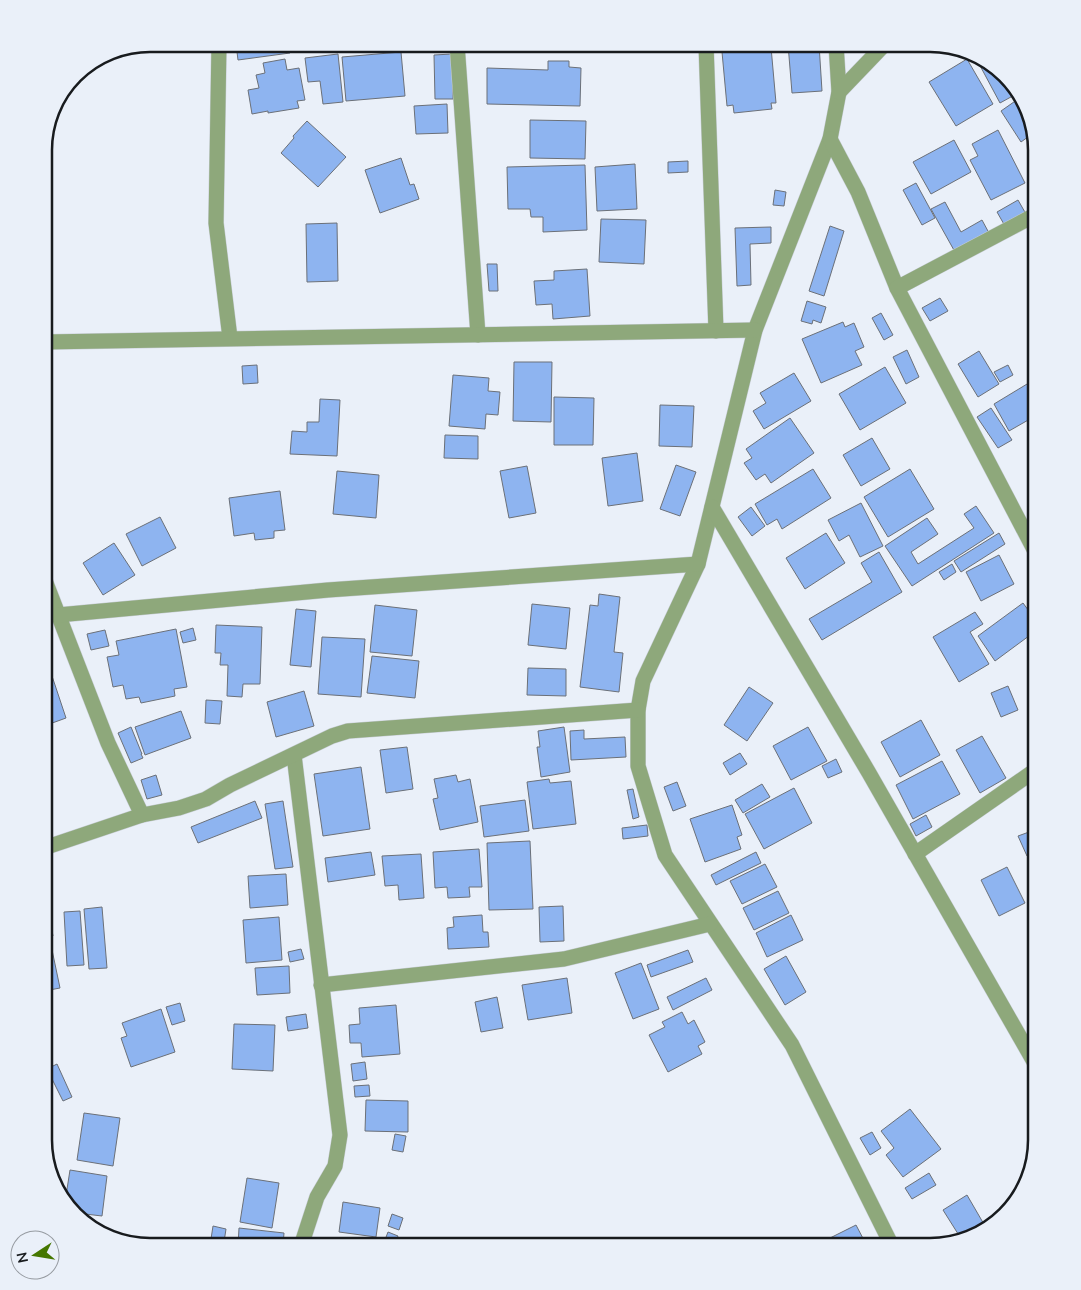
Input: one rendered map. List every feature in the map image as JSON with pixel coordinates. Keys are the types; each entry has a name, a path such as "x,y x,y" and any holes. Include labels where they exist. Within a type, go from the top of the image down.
{"street":[{"path":"219,53 216,223 230,338"},
{"path":"459,53 478,335"},
{"path":"706,53 716,331"},
{"path":"837,53 839,92 830,138 755,330 698,564 643,682 638,710 638,766 665,855 792,1045 888,1238"},
{"path":"839,92 876,53"},
{"path":"830,138 858,192 897,288 1028,538"},
{"path":"897,288 1028,219"},
{"path":"53,342 755,330"},
{"path":"712,506 1028,1051"},
{"path":"58,615 328,590 698,564"},
{"path":"53,601 108,743 142,815"},
{"path":"52,845 142,815 179,808 206,799 230,784 348,730 638,710"},
{"path":"294,754 340,1135 334,1166 318,1197 304,1238"},
{"path":"915,854 1028,775"},
{"path":"321,985 564,959 710,924"}],"building":[{"path":"237,53 290,53 238,60"},
{"path":"401,53 405,96 346,101 342,57"},
{"path":"722,53 772,53 776,103 771,103 772,109 734,113 733,105 727,106"},
{"path":"789,53 820,53 822,91 792,93"},
{"path":"338,54 343,102 323,104 320,81 308,82 305,58"},
{"path":"452,54 453,99 435,99 434,55"},
{"path":"285,59 287,70 299,68 305,100 297,101 299,108 252,114 248,90 259,88 256,75 265,73 263,63"},
{"path":"967,60 993,104 956,126 929,82"},
{"path":"548,61 569,61 569,67 581,68 580,106 487,104 487,68 548,70"},
{"path":"980,66 1000,81 1012,96 1000,103"},
{"path":"1015,101 1028,137 1021,142 1001,111"},
{"path":"447,104 448,133 416,134 414,106"},
{"path":"530,120 586,121 585,159 530,158"},
{"path":"307,121 346,157 318,187 281,153"},
{"path":"998,130 1025,183 991,200 970,160 978,156 972,144"},
{"path":"954,140 971,172 931,194 913,162"},
{"path":"401,158 410,185 414,184 419,199 380,213 365,170"},
{"path":"688,161 688,172 668,173 668,162"},
{"path":"635,164 637,209 597,211 595,167"},
{"path":"585,165 587,230 543,232 543,217 531,217 530,209 508,209 507,167"},
{"path":"916,183 935,218 922,225 903,190"},
{"path":"775,190 786,192 784,206 773,205"},
{"path":"1018,200 1026,214 1005,226 997,212"},
{"path":"945,202 961,232 982,220 989,233 955,252 931,209"},
{"path":"601,219 646,220 644,264 599,262"},
{"path":"337,223 338,281 307,282 306,224"},
{"path":"830,226 844,231 824,296 809,291"},
{"path":"771,227 771,243 750,244 751,285 737,286 735,228"},
{"path":"487,264 497,264 498,291 489,291"},
{"path":"587,269 590,316 553,319 552,304 536,305 534,281 554,280 554,271"},
{"path":"940,298 948,311 930,321 922,308"},
{"path":"807,301 826,307 821,323 813,320 812,324 801,321"},
{"path":"881,313 893,335 884,340 872,318"},
{"path":"843,322 845,327 854,323 864,347 855,351 862,365 821,383 802,339"},
{"path":"907,350 919,377 906,384 893,357"},
{"path":"979,351 999,384 978,397 958,364"},
{"path":"514,362 552,362 551,422 513,421"},
{"path":"257,365 258,383 243,384 242,366"},
{"path":"1008,365 1013,375 1000,382 994,372"},
{"path":"885,367 906,403 860,430 839,394"},
{"path":"794,373 811,401 764,429 753,411 766,403 760,393"},
{"path":"453,375 489,378 488,391 500,392 498,415 486,414 485,429 449,426"},
{"path":"1028,383 1028,420 1009,431 994,404"},
{"path":"554,397 594,398 593,445 554,445"},
{"path":"320,399 340,400 337,456 290,454 292,431 307,432 307,422 319,422"},
{"path":"660,405 694,406 692,447 659,446"},
{"path":"991,408 1012,440 998,448 977,417"},
{"path":"790,418 814,453 771,483 765,474 756,480 744,463 752,458 746,449"},
{"path":"445,435 478,436 478,459 444,458"},
{"path":"872,438 890,469 861,486 843,455"},
{"path":"637,453 643,501 608,506 602,458"},
{"path":"676,465 696,472 680,516 660,509"},
{"path":"527,466 536,513 509,518 500,471"},
{"path":"813,469 831,498 782,529 777,519 767,525 755,504"},
{"path":"910,469 934,509 888,537 864,497"},
{"path":"337,471 379,475 376,518 333,514"},
{"path":"280,491 285,530 274,531 274,538 255,540 254,533 234,536 229,498"},
{"path":"861,503 883,546 860,557 849,535 839,541 828,520"},
{"path":"976,506 994,533 912,586 885,546 927,518 938,534 911,552 918,564 974,528 964,514"},
{"path":"751,507 765,526 752,536 738,517"},
{"path":"160,517 176,548 142,566 126,534"},
{"path":"826,533 845,563 805,589 786,558"},
{"path":"999,533 1005,544 961,572 954,561"},
{"path":"114,543 135,575 103,595 83,563"},
{"path":"879,552 902,592 822,640 809,619 872,582 861,563"},
{"path":"999,555 1014,584 981,601 966,572"},
{"path":"952,564 956,572 944,580 939,572"},
{"path":"599,594 620,597 614,652 623,653 619,692 580,687 590,605 598,606"},
{"path":"1023,603 1028,610 1028,637 995,661 978,636"},
{"path":"532,604 570,608 566,649 528,645"},
{"path":"375,605 417,610 412,656 370,652"},
{"path":"296,609 316,611 311,667 290,665"},
{"path":"975,612 983,624 970,632 989,664 959,682 933,637"},
{"path":"216,625 262,627 260,684 243,684 242,697 227,696 228,665 220,665 221,653 215,653"},
{"path":"193,628 196,640 183,643 180,632"},
{"path":"176,629 187,687 174,689 175,696 141,703 139,697 126,699 123,685 113,687 107,657 119,655 116,641"},
{"path":"105,630 109,646 91,650 87,634"},
{"path":"322,637 365,639 361,697 318,694"},
{"path":"372,656 419,661 415,698 367,693"},
{"path":"528,668 566,669 566,696 527,695"},
{"path":"52,677 66,718 52,723"},
{"path":"1008,686 1018,710 1001,717 991,693"},
{"path":"749,687 773,703 747,741 724,725"},
{"path":"304,691 314,726 276,737 267,702"},
{"path":"206,700 222,701 220,724 205,723"},
{"path":"181,711 191,738 145,755 135,727"},
{"path":"921,720 940,755 900,777 881,742"},
{"path":"131,727 143,758 131,763 118,733"},
{"path":"564,727 570,772 541,777 537,747 540,747 538,731"},
{"path":"808,727 827,761 791,780 773,746"},
{"path":"584,730 584,739 625,737 626,757 571,760 570,731"},
{"path":"982,736 1006,778 980,793 956,750"},
{"path":"407,747 413,789 386,793 380,750"},
{"path":"740,753 747,764 730,775 723,763"},
{"path":"836,759 842,772 828,778 822,766"},
{"path":"942,761 960,794 913,819 896,785"},
{"path":"361,767 370,829 323,836 314,774"},
{"path":"156,775 162,795 147,799 141,780"},
{"path":"456,775 458,782 470,779 478,822 440,830 433,799 438,798 434,779"},
{"path":"549,779 550,783 571,781 576,824 533,829 527,782"},
{"path":"677,782 686,806 673,811 664,787"},
{"path":"762,784 770,797 743,813 735,800"},
{"path":"794,788 812,823 764,849 745,814"},
{"path":"633,789 639,817 633,819 627,790"},
{"path":"525,800 529,831 484,837 480,806"},
{"path":"255,801 262,818 198,843 191,827"},
{"path":"283,801 293,867 275,869 265,804"},
{"path":"732,805 742,835 737,837 741,849 705,862 690,819"},
{"path":"926,815 932,827 916,836 910,824"},
{"path":"647,825 648,836 623,839 622,828"},
{"path":"1028,832 1028,856 1027,856 1018,836"},
{"path":"530,841 533,909 489,910 487,843"},
{"path":"479,849 482,887 469,887 470,897 448,898 447,887 435,888 433,852"},
{"path":"371,852 375,875 328,882 325,858"},
{"path":"756,852 761,863 716,885 711,875"},
{"path":"421,854 424,898 399,900 398,885 385,886 382,856"},
{"path":"765,864 777,887 742,904 730,881"},
{"path":"1007,867 1025,903 999,916 981,880"},
{"path":"286,874 288,905 250,908 248,876"},
{"path":"778,891 789,913 754,930 743,908"},
{"path":"563,906 564,941 540,942 539,907"},
{"path":"102,907 107,968 89,969 84,909"},
{"path":"80,911 84,965 67,966 64,912"},
{"path":"482,915 483,932 488,932 489,947 448,949 447,928 454,927 453,917"},
{"path":"791,915 803,940 767,957 756,933"},
{"path":"279,917 282,960 246,963 243,920"},
{"path":"301,949 304,959 290,962 288,952"},
{"path":"688,950 693,962 651,977 647,965"},
{"path":"52,951 60,988 52,989"},
{"path":"786,956 806,992 785,1005 764,969"},
{"path":"641,963 659,1009 633,1019 615,973"},
{"path":"289,966 290,993 257,995 255,968"},
{"path":"567,978 572,1013 528,1020 522,985"},
{"path":"706,978 712,990 673,1010 667,997"},
{"path":"497,997 503,1028 481,1032 475,1002"},
{"path":"180,1003 185,1021 172,1025 166,1007"},
{"path":"396,1005 400,1054 362,1057 361,1043 350,1043 349,1025 360,1024 359,1008"},
{"path":"161,1009 175,1052 131,1067 121,1038 127,1036 122,1023"},
{"path":"682,1012 688,1024 694,1020 705,1042 698,1046 702,1054 668,1072 649,1035 665,1027 662,1022"},
{"path":"306,1014 308,1028 288,1031 286,1017"},
{"path":"234,1024 275,1025 273,1071 232,1069"},
{"path":"365,1062 367,1079 353,1081 351,1064"},
{"path":"57,1064 72,1097 63,1101 52,1079 52,1066"},
{"path":"369,1085 370,1096 355,1097 354,1086"},
{"path":"366,1100 408,1101 408,1132 365,1131"},
{"path":"910,1109 941,1149 903,1177 886,1155 894,1148 881,1131"},
{"path":"84,1113 120,1118 113,1166 77,1160"},
{"path":"872,1132 881,1148 870,1155 860,1138"},
{"path":"395,1134 406,1136 403,1152 392,1150"},
{"path":"70,1170 107,1176 102,1216 88,1214 81,1209 67,1190"},
{"path":"929,1173 936,1185 912,1199 905,1188"},
{"path":"247,1178 279,1183 272,1228 240,1222"},
{"path":"967,1195 983,1222 958,1233 943,1210"},
{"path":"343,1202 380,1208 376,1237 339,1232"},
{"path":"392,1214 403,1218 399,1230 388,1226"},
{"path":"856,1225 863,1238 830,1238"},
{"path":"213,1226 226,1229 225,1238 211,1238"},
{"path":"239,1228 284,1233 284,1238 238,1238"},
{"path":"388,1232 398,1236 397,1238 386,1238"}]}
